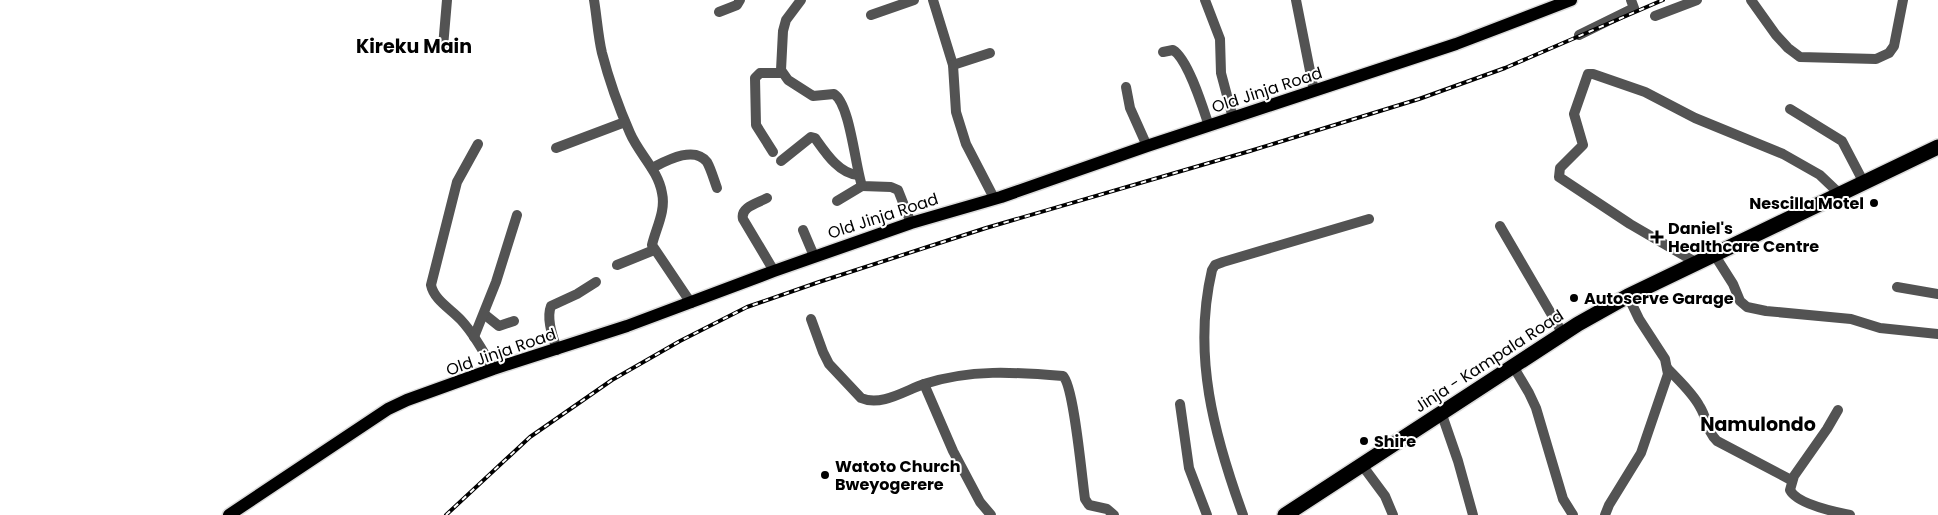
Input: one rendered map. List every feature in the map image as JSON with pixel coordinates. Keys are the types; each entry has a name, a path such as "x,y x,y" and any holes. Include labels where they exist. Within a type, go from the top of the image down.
{"highway":[{"name":"Jinja - Kampala Road","path":"1284,515 1562,334 1628,296 1938,147"}],"main road":[{"name":"Old Jinja Road","path":"228,515 388,409 407,400 493,369 557,350 910,223 994,198 1456,44 1571,0"}],"street":[{"path":"443,47 447,0"},
{"path":"596,0 602,52 625,122 638,149 660,183 663,200 652,245 691,302"},
{"path":"720,12 737,5 740,0"},
{"path":"801,0 786,20 780,64 782,73 788,80 813,96 834,94 839,97 845,113 862,186"},
{"path":"872,15 914,0"},
{"path":"933,0 953,65 954,100 958,119 966,144 994,198"},
{"path":"1205,0 1220,39 1221,73 1233,118"},
{"path":"1296,0 1314,91"},
{"path":"1579,35 1634,8 1631,0"},
{"path":"1655,16 1697,0"},
{"path":"1751,0 1776,35 1800,57 1876,59 1889,53 1894,46 1903,0"},
{"path":"1163,52 1173,50 1184,61 1209,126"},
{"path":"953,65 990,53"},
{"path":"773,152 756,125 755,78 760,73 782,73"},
{"path":"1697,263 1630,224 1558,177 1560,168 1583,145 1574,114 1588,74 1593,74 1645,92 1695,118 1783,154 1820,175 1840,194"},
{"path":"1126,87 1130,108 1147,146"},
{"path":"1790,109 1842,141 1864,183"},
{"path":"556,148 625,122"},
{"path":"781,161 811,137 842,169 853,175 858,175"},
{"path":"478,144 457,182 431,285 432,291 462,321 474,337 493,369"},
{"path":"652,168 669,159 687,155 699,156 706,162 717,188"},
{"path":"837,201 862,186 891,187 898,190 910,223"},
{"path":"767,198 744,210 742,214 743,219 774,271"},
{"path":"474,337 484,314 517,215"},
{"path":"1243,515 1228,473 1208,394 1204,367 1204,312 1212,270 1223,262 1369,219"},
{"path":"1500,226 1562,334"},
{"path":"803,230 814,256"},
{"path":"617,265 654,250"},
{"path":"1714,254 1725,270 1740,301 1747,307 1766,311 1851,319 1880,328 1938,334"},
{"path":"557,350 549,313 552,306 596,282"},
{"path":"1897,288 1938,294"},
{"path":"1628,296 1639,320 1659,349 1667,368 1697,401 1710,432 1717,442 1791,480"},
{"path":"484,314 499,326 514,321"},
{"path":"811,319 829,364 862,398 871,401 893,396 924,384 976,373 1015,372 1065,378 1072,407 1085,500 1089,505 1107,509 1114,515"},
{"path":"1512,366 1526,387 1536,408 1563,499 1573,515"},
{"path":"1605,515 1641,452 1666,383 1667,368"},
{"path":"924,384 953,451 980,502 991,515"},
{"path":"1180,404 1189,468 1207,515"},
{"path":"1838,410 1791,480 1790,490 1794,496 1820,507 1850,515"},
{"path":"1441,412 1458,461 1473,515"},
{"path":"1362,465 1385,496 1394,515"}],"railway":[{"path":"446,515 530,437 612,380 680,341 747,307 986,228 1250,151 1419,99 1505,68 1663,0"}],"place":[{"name":"Nescilla Motel","path":"1874,203"},
{"name":"Daniel's Healthcare Centre","path":"1657,237"},
{"name":"Autoserve Garage","path":"1574,298"},
{"name":"Shire","path":"1364,441"},
{"name":"Watoto Church Bweyogerere","path":"825,475"}],"district":[{"name":"Kireku Main","path":"414,46"},
{"name":"Namulondo","path":"1758,424"}]}
